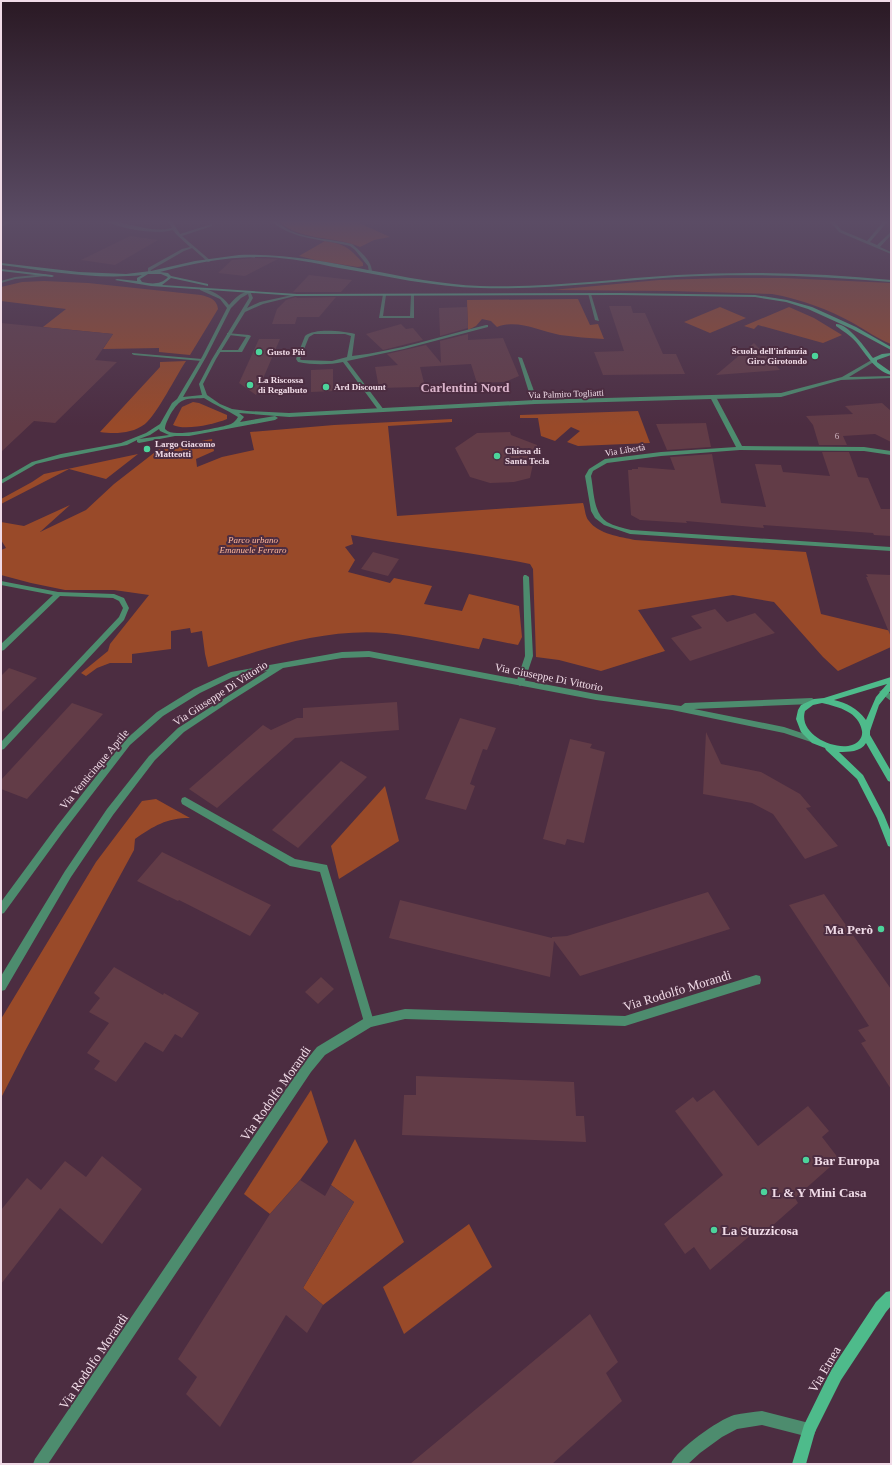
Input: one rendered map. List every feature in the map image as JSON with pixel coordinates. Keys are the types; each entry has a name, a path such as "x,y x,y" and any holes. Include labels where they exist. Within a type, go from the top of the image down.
{"main road":[{"path":"207,289 297,295 589,294 755,296 787,300 854,328 891,349"},
{"path":"230,289 236,291"},
{"path":"824,315 853,336 881,370 891,376"},
{"path":"874,361 884,355 891,354"},
{"path":"891,680 822,700 812,701 804,706 800,713 800,722 805,731 814,740 827,746 838,749 856,747 863,743 871,714 883,692 891,685"},
{"path":"822,700 834,701 845,705 856,712 863,720 867,733 891,779"},
{"path":"827,746 860,777 881,818 891,843"},
{"name":"Via Etnea","path":"799,1464 809,1430 836,1375 881,1307 891,1297"}],"street":[{"path":"202,289 222,297 227,302 229,308"},
{"path":"122,444 148,434 162,425 175,403 179,400 202,360 229,308 239,297 249,292 251,298 201,384 204,396"},
{"path":"589,294 597,320"},
{"path":"243,312 262,303 297,295"},
{"path":"384,295 381,317 412,316 413,295"},
{"path":"381,410 347,359 353,335 345,333 313,333 306,336 298,359 306,362 347,359 368,356 486,326"},
{"path":"219,351 240,351 249,336 229,334"},
{"path":"134,354 202,360"},
{"path":"520,358 535,402"},
{"path":"841,379 874,361"},
{"path":"841,379 891,376"},
{"name":"Via Palmiro Togliatti","path":"289,416 535,402 781,395 841,379"},
{"path":"179,400 196,395 204,396 218,405 231,410 247,413 289,416"},
{"path":"713,397 740,448"},
{"path":"231,410 241,417 239,421 231,426"},
{"path":"1,482 34,463 122,444 289,416"},
{"path":"162,425 162,430 167,434 177,435"},
{"name":"Via Libertà","path":"891,453 849,448 740,448 661,454 605,461 591,470 588,476 594,511 598,518 606,524 630,532 891,549"},
{"path":"520,683 529,656 526,577"},
{"path":"1,583 58,594 114,596 122,600 126,608 122,618 1,747"},
{"path":"1,648 58,594"},
{"name":"Via Giuseppe Di Vittorio","path":"1,986 68,874 110,812 152,758 182,730 226,700 281,666 342,655 370,654 596,697 672,707"},
{"name":"Via Venticinque Aprile","path":"1,910 60,829 127,743 160,714 196,691 231,675 281,666"},
{"path":"883,692 891,698"},
{"path":"672,707 812,701"},
{"path":"672,707 784,730 814,740"},
{"path":"185,801 292,863 324,868 369,1022"},
{"name":"Via Rodolfo Morandi","path":"40,1464 307,1068 321,1050 369,1022 405,1014 625,1021 756,980"},
{"path":"678,1464 695,1448 717,1432 735,1422 762,1418 809,1430"}],"green space":[{"path":"1,289 148,289 201,295 214,301 218,309 190,355 159,352 159,348 103,349 113,334 43,327 66,309 1,301"},
{"path":"891,289 891,344 824,309 772,294 552,290"},
{"path":"578,299 590,325 598,324 604,339 560,335 528,326 513,324 497,327 491,321 482,319 476,326 468,330 467,300"},
{"path":"720,307 746,318 710,333 684,322"},
{"path":"789,307 814,318 842,335 823,343 758,325 754,329 744,326"},
{"path":"186,361 161,404 145,424 129,431 111,433 100,432 160,367 160,362"},
{"path":"193,402 199,403 227,415 227,419 208,425 192,427 178,427 173,425 182,407"},
{"path":"638,411 650,443 578,446 567,442 580,431 571,427 555,441 541,436 538,418 520,418 520,415"},
{"name":"Parco urbano Emanuele Ferraro","path":"452,419 452,422 388,426 397,516 583,503 587,517 593,525 604,532 623,538 806,552 821,614 891,631 891,647 838,671 823,657 774,602 733,595 638,610 665,651 601,671 559,660 536,657 533,569 530,564 351,535 353,544 345,547 355,560 348,572 390,583 394,578 432,586 424,604 462,611 469,594 519,606 522,637 518,645 483,638 479,649 398,634 363,632 296,641 208,667 202,631 191,633 190,628 171,631 171,649 132,654 132,663 110,663 97,668 86,676 81,673 108,651 110,644 149,595 114,590 65,590 1,575 1,550 6,548 1,540 1,522 24,526 70,505 40,532 86,510 114,484 159,449 212,439 214,451 196,459 197,467 222,457 254,450 250,432 334,425"},
{"path":"138,454 106,479 69,469 1,504 1,499 44,474"},
{"path":"385,786 399,841 339,879 331,846"},
{"path":"156,799 190,818 167,821 148,830 135,839 134,850 1,1098 1,1019 96,862 142,801"},
{"path":"311,1090 328,1142 300,1180 270,1214 244,1194"},
{"path":"355,1139 404,1242 323,1305 303,1288 354,1202 331,1185"},
{"path":"469,1224 492,1267 404,1334 383,1287"}],"building":[{"path":"295,289 343,289 341,292 293,292"},
{"path":"296,297 336,297 319,317 297,317 295,324 272,324 277,309 286,300"},
{"path":"609,306 631,306 633,313 645,313 663,354 676,354 685,374 603,375 594,352 624,351"},
{"path":"467,307 468,328 440,336 439,308"},
{"path":"1,323 113,334 95,360 117,362 55,423 34,421 1,452"},
{"path":"401,324 406,329 413,328 423,340 383,350 366,334"},
{"path":"468,334 468,340 503,338 519,376 505,382 477,383 471,364 420,367 427,394 419,387 379,388 375,367 398,365 387,354 426,345 441,363 440,341"},
{"path":"259,339 280,339 256,395 239,383"},
{"path":"754,343 780,370 716,375"},
{"path":"333,369 333,391 311,392 311,370"},
{"path":"882,403 891,411 891,442 875,434 843,436 847,445 819,445 813,425 806,416 853,414 845,406"},
{"path":"706,423 711,447 667,450 656,424"},
{"name":"Chiesa di Santa Tecla","path":"510,432 511,435 537,445 530,478 514,482 490,483 470,477 455,448 477,433"},
{"path":"822,452 849,452 858,477 868,478 881,509 891,509 891,536 874,535 873,533 763,525 764,528 686,521 687,523 640,520 631,515 628,470 638,469 638,467 675,470 670,457 712,454 721,503 766,507 755,464 781,465 783,472 830,476"},
{"path":"373,552 399,559 388,576 361,569"},
{"path":"866,574 891,575 891,637 866,577 868,577"},
{"path":"715,609 727,622 755,613 775,633 690,661 671,638 702,628 691,616"},
{"path":"9,668 37,678 1,713 1,676"},
{"path":"397,702 399,730 295,738 217,808 189,789 263,725 271,730 297,718 303,718 303,708"},
{"path":"72,703 103,714 27,799 1,789 1,780"},
{"path":"460,718 496,728 487,750 483,749 470,784 475,786 466,810 425,799"},
{"path":"706,732 721,764 761,772 800,794 811,807 806,808 838,846 805,859 773,814 752,803 703,794"},
{"path":"570,739 592,744 590,748 605,752 584,843 567,839 565,845 543,839"},
{"path":"341,761 367,777 298,848 272,830"},
{"path":"162,852 271,905 250,936 179,900 178,901 137,881"},
{"path":"708,892 730,929 580,976 554,941 550,977 389,938 400,900 552,938 567,936"},
{"path":"824,894 891,989 891,1089 861,1043 866,1041 858,1030 869,1026 789,905"},
{"path":"114,967 163,995 164,993 199,1013 182,1038 175,1034 163,1052 145,1042 116,1082 94,1069 100,1061 87,1053 109,1023 89,1012 100,998 94,993"},
{"path":"321,977 334,989 318,1004 305,992"},
{"path":"416,1076 574,1082 576,1116 584,1116 586,1142 402,1135 404,1095 416,1095"},
{"path":"714,1090 758,1146 808,1106 829,1131 822,1137 839,1159 795,1198 798,1203 763,1234 759,1228 710,1270 694,1247 685,1254 664,1224 723,1175 675,1111 693,1097 697,1102"},
{"path":"102,1156 142,1189 102,1244 60,1208 1,1284 1,1210 27,1178 41,1190 65,1161 86,1177"},
{"path":"300,1180 325,1196 331,1185 354,1202 303,1288 323,1305 307,1333 286,1315 220,1427 186,1394 197,1377 178,1359 270,1214"},
{"path":"590,1314 618,1362 606,1373 622,1401 552,1464 410,1464"}],"place":[{"name":"Gusto Più","path":"259,352"},
{"name":"Scuola dell'infanzia Giro Girotondo","path":"815,356"},
{"name":"La Riscossa di Regalbuto","path":"250,385"},
{"name":"Ard Discount","path":"326,387"},
{"name":"Largo Giacomo Matteotti","path":"147,449"},
{"name":"Chiesa di Santa Tecla","path":"497,456"},
{"name":"Ma Però","path":"881,929"},
{"name":"Bar Europa","path":"806,1160"},
{"name":"L & Y Mini Casa","path":"764,1192"},
{"name":"La Stuzzicosa","path":"714,1230"}],"district":[{"name":"Carlentini Nord","path":"465,387"}]}
